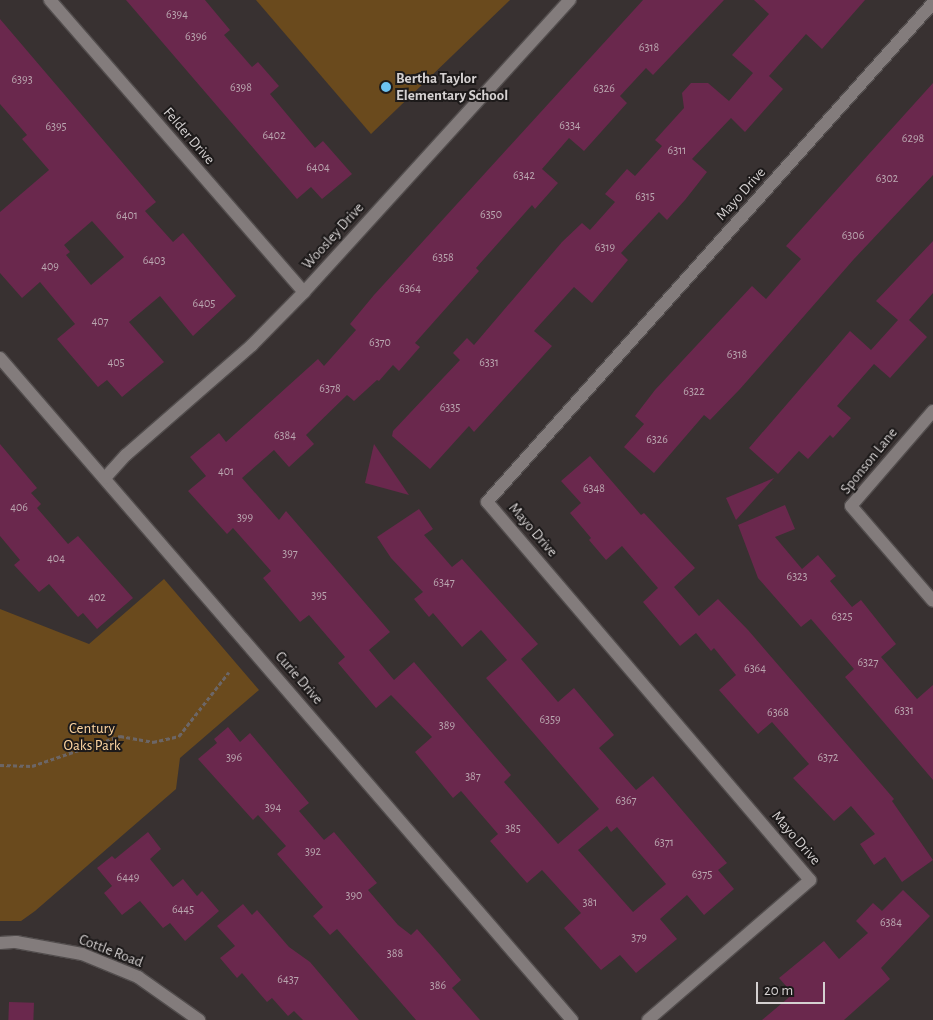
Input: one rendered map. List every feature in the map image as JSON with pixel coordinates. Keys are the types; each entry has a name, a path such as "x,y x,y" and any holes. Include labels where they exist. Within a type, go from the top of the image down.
{"street":[{"name":"Felder Drive","path":"50,0 304,292"},
{"name":"Woosley Drive","path":"105,478 126,454 252,345 304,292 570,0"},
{"name":"Mayo Drive","path":"648,1020 810,880 487,502 933,4"},
{"name":"Curie Drive","path":"0,358 572,1020"},
{"name":"Sponson Lane","path":"933,411 851,506 933,602"},
{"name":"Cottle Road","path":"0,943 16,942 82,954 138,977 200,1020"}],"path":[{"path":"0,765 32,766 120,736 153,742 179,736 229,672"}],"green space":[{"name":"Bertha Taylor Elementary School","path":"256,0 510,0 371,134"},
{"name":"Century Oaks Park","path":"164,579 259,690 180,758 176,789 35,911 21,921 0,921 0,609 89,644"}],"building":[{"path":"126,0 205,0 230,30 224,35 252,67 258,62 279,86 270,94 315,148 323,141 352,174 322,199 311,187 297,199"},
{"path":"643,0 724,0 653,75 646,68 620,96 627,103 584,151 569,138 542,169 558,183 535,209 532,205 476,268 479,271 415,343 420,347 399,371 393,365 379,381 377,380 354,401 347,395 306,435 314,444 289,467 274,450 242,478 279,520 286,511 390,632 369,650 394,680 414,662 511,775 504,782 558,844 599,809 486,678 507,660 481,630 462,647 433,613 429,617 414,599 423,592 391,558 377,537 419,509 433,529 424,535 452,567 462,559 538,644 521,659 558,702 574,688 614,735 599,748 636,790 653,776 727,863 718,870 734,889 704,915 687,895 660,919 677,939 636,973 620,955 601,970 564,928 581,913 542,870 527,883 490,841 498,834 461,791 453,798 415,752 432,737 391,695 376,708 338,663 345,657 309,615 300,622 263,578 271,571 233,528 227,534 188,491 206,476 190,457 219,433 226,442 318,359 324,366 356,330 350,324 374,295","holes":["607,826 611,832 617,827 666,884 633,912 578,850"]},
{"path":"754,0 865,0 822,49 806,34 769,76 783,89 745,132 731,118 692,159 707,172 685,200 667,220 659,212 621,253 628,260 592,303 574,287 534,331 552,346 474,432 469,426 430,469 392,436 393,431 460,360 453,353 467,338 474,345 562,242 582,223 590,230 615,202 605,194 627,169 635,176 662,146 655,140 684,108 682,93 691,83 708,83 729,101 753,73 732,55 769,14"},
{"path":"0,19 156,202 145,211 173,242 183,233 236,296 193,336 160,296 129,322 164,362 122,397 107,380 98,387 57,339 75,324 40,282 22,298 0,273 0,212 49,170 22,139 27,135 0,104","holes":["92,221 124,257 91,285 66,255 70,252 64,245"]},
{"path":"933,83 933,175 854,259 740,389 710,420 704,415 654,473 624,447 644,424 635,416 655,390 752,286 766,299 801,259 786,246"},
{"path":"933,241 933,293 909,320 927,337 890,378 874,364 837,406 851,418 833,438 830,435 808,459 799,451 778,474 749,448 850,331 871,350 898,320 876,301"},
{"path":"0,444 37,488 31,493 41,504 37,508 68,544 78,536 133,598 97,629 83,613 78,617 49,584 39,592 14,565 20,560 0,536"},
{"path":"374,444 409,495 365,483"},
{"path":"590,456 641,515 644,513 695,568 674,587 699,616 718,599 748,630 894,799 892,801 933,860 902,882 885,857 874,865 860,844 875,834 851,806 834,821 793,778 809,764 772,722 758,734 719,690 736,675 714,648 711,651 696,633 680,646 643,602 658,588 622,546 606,560 589,540 591,538 570,513 581,503 561,481"},
{"path":"774,478 736,520 726,498"},
{"path":"785,505 795,529 775,537 802,569 818,555 836,576 830,581 852,607 861,600 896,644 881,657 917,699 933,685 933,780 845,677 854,669 811,619 801,627 758,578 738,525"},
{"path":"228,727 240,742 250,733 309,803 299,811 324,840 334,832 377,883 368,890 398,925 411,935 417,929 461,980 452,988 480,1020 416,1020 337,929 330,935 313,916 323,907 277,854 286,846 258,815 253,820 198,759 217,743 214,739"},
{"path":"148,832 161,849 150,859 173,887 183,879 197,896 202,891 219,911 185,941 170,923 163,928 140,901 122,915 104,893 112,886 97,868 112,856 115,859"},
{"path":"903,890 930,916 881,968 890,979 844,1020 762,1020 793,994 779,978 824,941 839,959 868,933 856,921 873,903 882,911"},
{"path":"243,904 252,915 257,910 289,947 310,962 359,1020 303,1020 294,1011 288,1016 272,998 267,1002 242,973 237,978 220,958 235,946 217,926"},
{"path":"9,1002 34,1003 33,1020 8,1020"}],"place":[{"name":"Bertha Taylor Elementary School","path":"386,87"}]}
